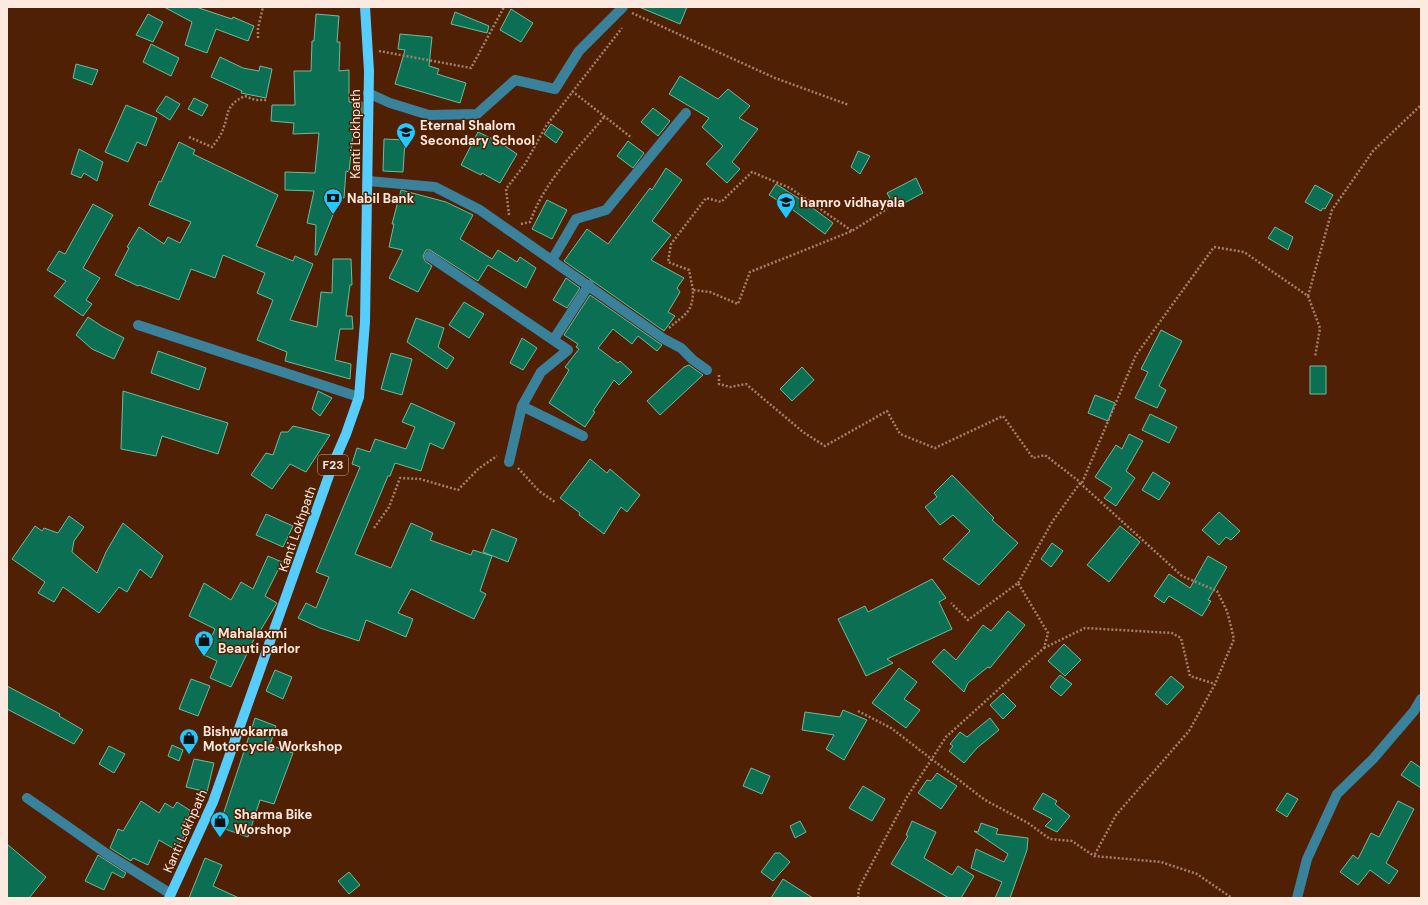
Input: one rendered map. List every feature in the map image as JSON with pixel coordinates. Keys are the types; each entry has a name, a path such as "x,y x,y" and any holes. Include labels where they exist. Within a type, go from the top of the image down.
{"main road":[{"name":"Kanti Lokhpath","path":"170,896 213,802 333,464 346,434 359,397 364,322 364,261 368,181 368,93 365,7"}],"street":[{"path":"368,93 390,103 428,115 477,114 515,80 555,89 579,51 626,9"},
{"path":"552,260 576,219 606,210 686,113"},
{"path":"368,181 435,187 480,210 664,339 681,348 693,360 707,370"},
{"path":"429,256 554,339 568,350 541,372 522,406 509,462"},
{"path":"554,339 589,285"},
{"path":"138,325 359,397"},
{"path":"522,406 583,436"},
{"path":"1297,898 1307,859 1337,794 1373,759 1414,711 1421,700"},
{"path":"27,798 170,896"}],"path":[{"path":"258,38 258,28 263,7"},
{"path":"367,48 471,68 504,7"},
{"path":"626,9 775,78 849,105"},
{"path":"628,19 633,13"},
{"path":"510,218 506,189 525,164 546,126 624,25"},
{"path":"572,91 632,138"},
{"path":"189,137 212,147 221,134 225,116 235,101 244,96 255,100 268,100"},
{"path":"1308,296 1332,210 1373,151 1421,105"},
{"path":"513,233 520,224 530,222 535,207 560,170 605,116"},
{"path":"664,339 664,335 689,311 693,303 693,290 689,270 668,262 671,244 706,198 721,202 752,172 790,188 852,231"},
{"path":"693,290 710,292 738,304 750,272 852,231 887,209"},
{"path":"515,221 520,224"},
{"path":"951,603 968,620 1018,583 1052,522 1081,483 1136,355 1214,247 1244,252 1308,296 1320,328 1315,357"},
{"path":"707,370 719,366 719,384 730,387 746,384 804,432 825,446 887,411 900,434 935,448 1003,416 1033,458 1045,455 1081,483 1182,576 1217,591 1227,611 1234,639 1215,684 1189,731 1116,815 1094,856"},
{"path":"374,528 389,507 400,478 420,479 458,490 478,469 498,455 525,474 539,491 555,502"},
{"path":"1018,583 1048,633 1044,648"},
{"path":"858,898 859,888 907,797 930,759 946,737 1044,648 1085,628 1172,633 1181,638 1190,676 1215,684"},
{"path":"858,711 892,728 930,759 985,800 1028,824 1050,839 1072,841 1094,856 1161,862 1197,874 1232,898"}],"building":[{"path":"164,7 196,7 232,19 233,17 254,26 248,41 216,29 207,53 185,45 192,22"},
{"path":"639,7 687,7 680,24"},
{"path":"511,9 533,23 521,42 500,30"},
{"path":"455,12 489,26 487,33 451,24"},
{"path":"148,14 163,22 153,42 136,35"},
{"path":"316,14 339,16 337,42 340,42 339,71 349,70 349,102 362,102 362,115 355,115 349,172 346,171 344,198 340,197 317,255 315,255 316,225 307,223 314,191 285,190 285,172 315,173 319,133 293,134 294,123 271,121 272,105 295,105 294,71 311,71 312,41 314,41"},
{"path":"400,34 432,37 429,66 439,69 437,74 466,83 460,103 395,84 405,50 398,49"},
{"path":"151,44 179,58 171,76 143,62"},
{"path":"220,57 243,68 259,71 260,66 272,69 266,98 241,93 242,91 211,77"},
{"path":"76,64 98,70 92,85 73,78"},
{"path":"680,76 718,99 728,89 750,106 739,118 758,129 732,162 740,169 727,183 706,164 723,146 702,127 709,118 669,94"},
{"path":"166,96 180,104 170,120 156,111"},
{"path":"194,98 208,105 202,116 188,109"},
{"path":"126,105 157,118 146,146 137,142 128,162 105,152"},
{"path":"653,108 670,121 658,136 641,122"},
{"path":"551,124 563,132 556,143 544,134"},
{"path":"478,132 499,142 517,154 500,183 482,173 481,175 461,165"},
{"path":"384,139 405,140 403,172 383,171"},
{"path":"628,141 644,153 633,168 617,156"},
{"path":"179,142 195,150 193,154 278,195 256,246 293,261 295,256 313,264 290,320 317,327 321,292 332,293 333,259 351,259 352,285 350,285 346,316 352,316 353,329 340,329 335,360 351,364 350,379 285,361 287,352 257,340 273,300 257,293 265,273 223,255 215,278 191,269 179,300 139,285 138,286 115,275 129,248 127,247 139,227 164,244 168,237 180,243 191,222 149,205 159,181 161,182"},
{"path":"79,149 103,162 97,181 84,173 81,178 71,174"},
{"path":"858,151 870,156 860,174 851,167"},
{"path":"666,168 682,180 652,221 671,235 651,260 684,278 677,288 680,292 668,312 675,316 664,331 564,261 587,229 608,244 650,188 652,190"},
{"path":"916,178 923,193 895,208 887,193"},
{"path":"776,184 806,203 833,223 825,234 793,210 769,195"},
{"path":"1315,185 1333,195 1325,209 1323,208 1321,211 1305,202"},
{"path":"401,190 446,202 473,215 460,239 492,259 498,250 517,262 520,257 536,268 526,288 488,265 478,281 430,250 426,250 423,256 425,261 432,266 418,292 389,278 403,250 389,247 394,224 392,224"},
{"path":"547,200 567,210 552,239 532,229"},
{"path":"93,204 113,215 83,268 100,278 86,300 92,304 83,316 54,296 66,281 47,270 59,251 65,254"},
{"path":"1275,227 1293,237 1288,250 1268,238"},
{"path":"566,278 580,288 567,308 553,300"},
{"path":"590,295 662,345 657,351 638,336 632,344 613,329 598,348 618,363 620,361 632,372 619,385 614,380 593,411 595,412 585,427 549,403 569,370 565,367 579,349 576,347 578,344 564,335"},
{"path":"464,302 484,314 469,338 449,325"},
{"path":"88,317 124,338 114,359 92,349 76,335"},
{"path":"416,318 444,328 438,347 454,358 447,369 407,342"},
{"path":"1161,330 1182,341 1159,386 1166,390 1157,408 1135,398 1148,372 1141,369"},
{"path":"522,338 537,348 523,370 510,363"},
{"path":"158,351 206,368 199,390 151,373"},
{"path":"391,353 412,359 402,395 381,389"},
{"path":"689,365 703,375 660,415 647,401 684,367"},
{"path":"1310,366 1326,366 1326,394 1310,394"},
{"path":"802,367 814,380 792,401 780,389"},
{"path":"123,391 228,423 218,454 162,436 156,456 121,449"},
{"path":"318,391 332,398 320,416 312,409"},
{"path":"1095,395 1115,403 1108,421 1088,413"},
{"path":"411,403 455,423 443,449 430,443 421,471 395,463 355,554 391,568 411,523 433,533 430,540 471,555 473,550 492,556 480,591 486,594 474,619 411,589 398,613 413,619 406,637 366,620 359,641 320,628 298,618 306,603 316,608 329,577 316,572 360,467 352,464 357,448 370,452 375,439 406,449 415,427 402,422"},
{"path":"1150,414 1177,427 1169,443 1142,430"},
{"path":"293,426 330,435 306,472 290,464 272,489 251,475 266,453 273,455 281,432 288,432"},
{"path":"1129,434 1143,441 1126,471 1135,478 1116,506 1104,498 1112,488 1095,477 1116,445 1122,449"},
{"path":"590,459 607,473 610,469 640,495 627,512 621,507 604,534 560,498"},
{"path":"1153,472 1170,483 1159,500 1142,490"},
{"path":"952,475 994,518 992,520 1018,543 979,585 943,559 970,531 953,515 940,525 925,507 937,497 934,493"},
{"path":"1219,512 1240,531 1231,540 1226,537 1219,545 1202,530"},
{"path":"266,514 293,526 283,547 256,535"},
{"path":"69,516 84,527 74,541 72,552 97,573 106,552 123,523 163,556 151,578 140,569 127,592 119,587 99,613 63,587 54,602 38,593 45,582 12,559 35,526 42,531 44,528 58,533"},
{"path":"1120,526 1140,542 1109,582 1087,565"},
{"path":"492,529 517,539 508,562 483,552"},
{"path":"1052,543 1063,551 1051,567 1041,559"},
{"path":"268,556 282,562 265,596 277,603 257,636 256,635 231,687 210,678 217,661 204,655 215,629 189,616 204,583 231,600 241,582 253,589"},
{"path":"1208,556 1227,567 1208,600 1211,601 1202,616 1169,596 1164,603 1154,596 1169,574 1190,588"},
{"path":"932,579 946,598 939,602 952,629 887,659 893,663 866,676 838,619 865,606 868,612"},
{"path":"1008,611 1025,625 990,668 988,667 968,683 964,692 932,662 944,649 956,660 983,625 991,631"},
{"path":"1064,644 1081,660 1065,676 1048,661"},
{"path":"899,668 917,682 904,699 920,710 906,728 872,703"},
{"path":"275,670 292,677 283,699 266,691"},
{"path":"1060,675 1072,684 1061,696 1050,687"},
{"path":"1171,676 1184,687 1167,705 1155,694"},
{"path":"191,679 210,686 198,716 179,709"},
{"path":"7,686 60,714 59,716 83,730 74,744 7,709"},
{"path":"1003,693 1016,706 1003,719 990,705"},
{"path":"843,710 867,720 844,760 826,749 834,735 802,730 805,712 840,717"},
{"path":"255,718 276,726 270,745 293,753 274,804 260,800 248,837 219,827"},
{"path":"990,718 999,730 977,748 964,763 949,751 953,746 950,744 960,732 967,737"},
{"path":"172,745 183,750 179,761 168,756"},
{"path":"109,746 125,754 114,773 99,764"},
{"path":"194,759 214,763 207,792 186,787"},
{"path":"1411,761 1421,768 1421,788 1401,775"},
{"path":"751,768 770,776 762,794 743,786"},
{"path":"937,773 957,786 941,809 918,793 927,780 931,781"},
{"path":"863,786 885,799 872,821 849,808"},
{"path":"1043,793 1057,801 1055,804 1070,816 1057,832 1045,826 1052,819 1033,809"},
{"path":"1287,793 1298,799 1287,817 1276,810"},
{"path":"141,801 159,813 165,803 173,808 177,802 191,811 181,828 187,831 176,850 159,840 148,865 133,858 131,861 110,848 118,829 123,831"},
{"path":"1398,801 1414,809 1386,863 1398,871 1389,884 1370,870 1358,885 1340,872 1353,855 1358,859 1371,833 1379,837"},
{"path":"800,821 806,832 795,838 790,826"},
{"path":"912,821 936,832 924,858 952,875 958,866 974,876 961,898 949,898 891,864 908,836 906,835"},
{"path":"981,823 998,829 996,834 1028,838 1027,850 1010,898 995,898 1002,882 971,868 976,849 1004,862 1008,854 974,831 978,832"},
{"path":"7,844 46,877 29,898 7,898"},
{"path":"775,853 780,853 790,862 773,881 761,872"},
{"path":"98,855 126,873 123,878 112,872 104,890 85,881"},
{"path":"205,858 222,865 213,886 239,898 189,898"},
{"path":"349,872 360,885 349,894 338,881"},
{"path":"783,879 813,898 771,898"}],"place":[{"name":"Eternal Shalom Secondary School","path":"406,149"},
{"name":"Nabil Bank","path":"333,215"},
{"name":"hamro vidhayala","path":"786,219"},
{"name":"Mahalaxmi Beauti parlor","path":"204,657"},
{"name":"Bishwokarma Motorcycle Workshop","path":"189,755"},
{"name":"Sharma Bike Worshop","path":"220,838"}]}
